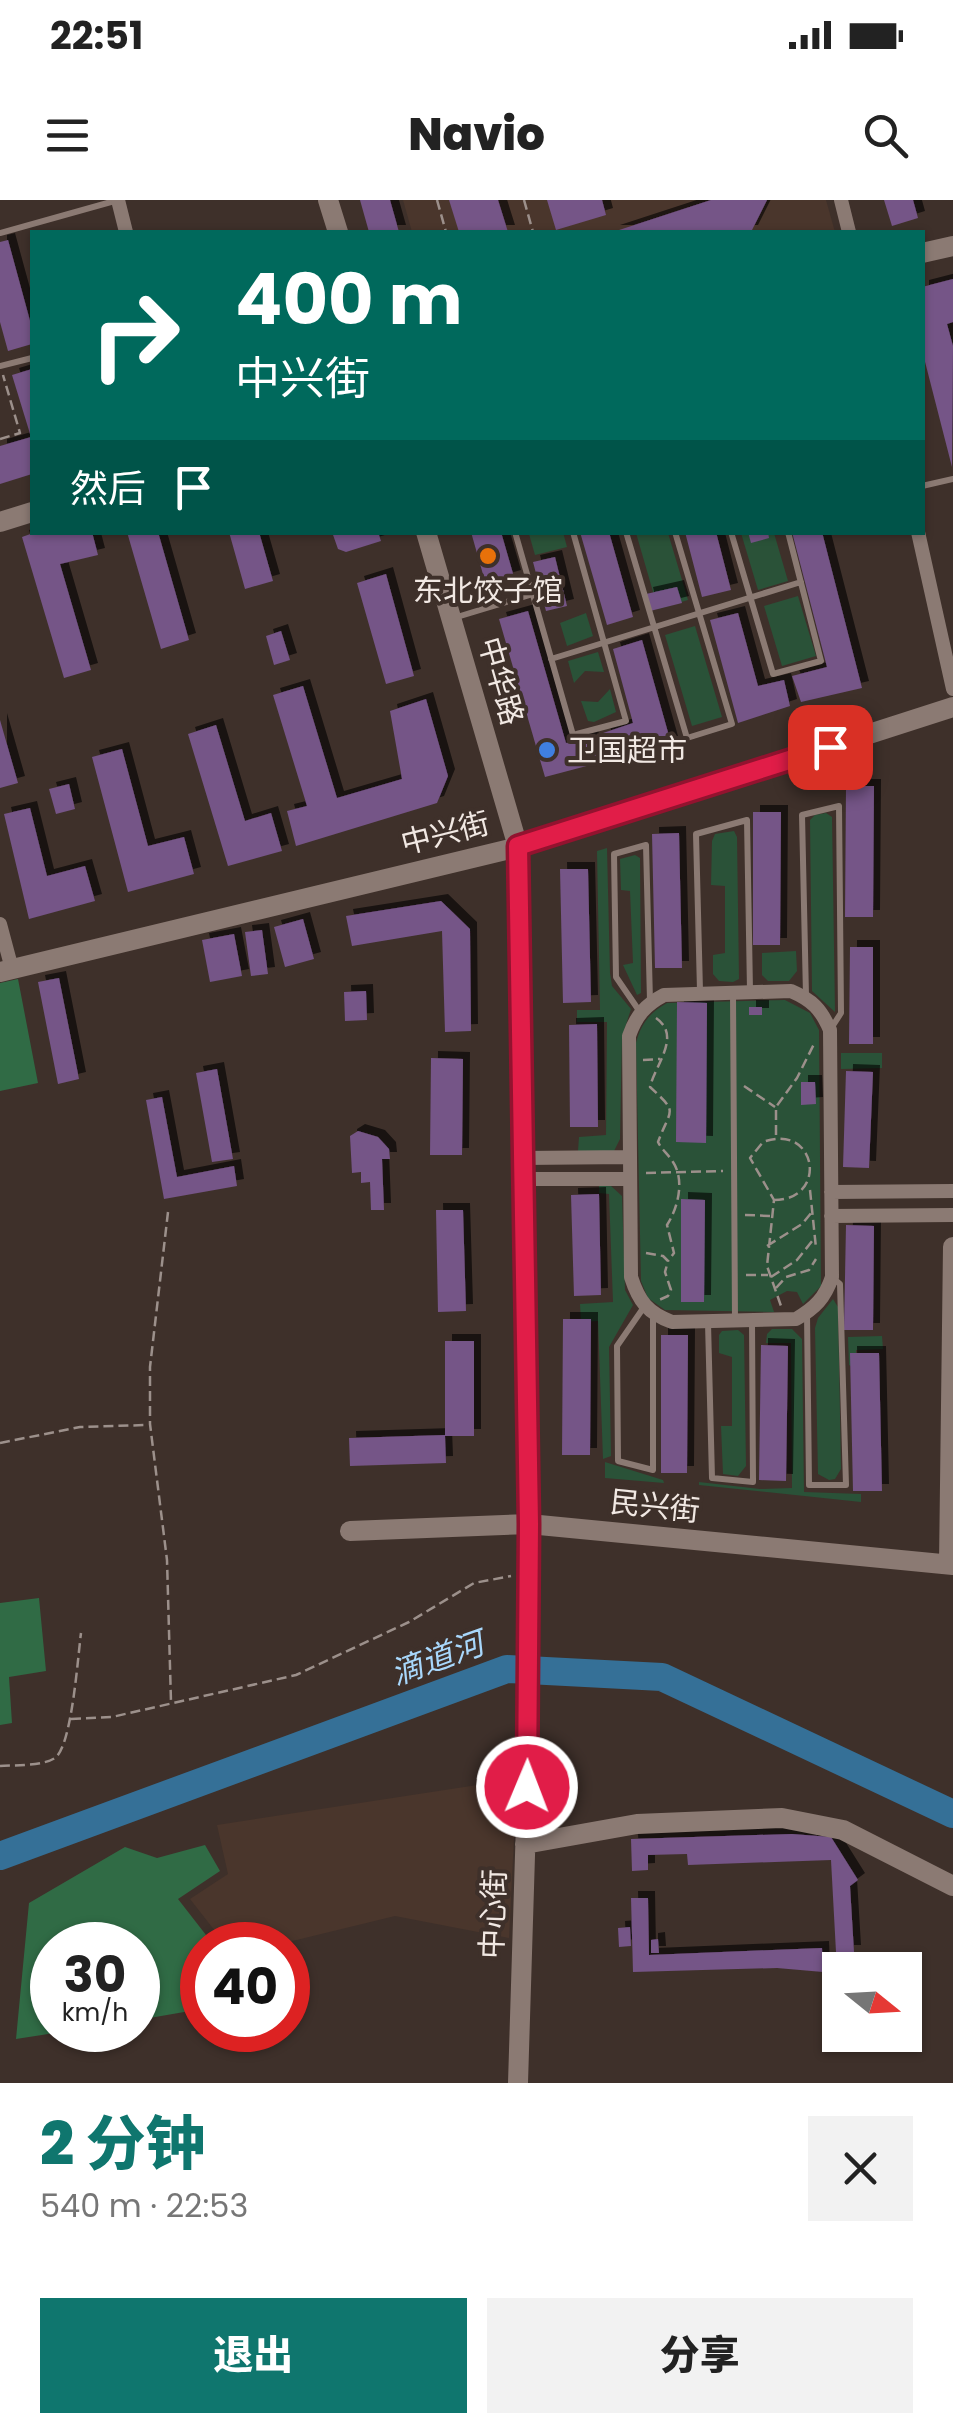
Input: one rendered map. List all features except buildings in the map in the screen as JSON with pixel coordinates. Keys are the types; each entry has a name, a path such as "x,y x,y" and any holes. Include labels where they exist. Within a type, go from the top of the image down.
{"street":[{"path":"118,200 126,230"},
{"path":"328,200 337,230"},
{"path":"840,200 848,230"},
{"path":"925,252 953,246"},
{"path":"0,522 30,513"},
{"name":"中华路","path":"427,535 518,846"},
{"path":"919,535 953,689"},
{"name":"中兴街","path":"6,971 518,846 953,708"},
{"name":"中心街","path":"518,846 529,1524 528,1758 518,2083"},
{"path":"0,924 6,971"},
{"path":"791,992 806,998 823,1014 830,1030 832,1277 826,1294 796,1319 672,1322 638,1299 630,1278 628,1036 645,1007 664,994 733,993 791,992"},
{"path":"523,1169 630,1157"},
{"path":"523,1169 630,1176"},
{"path":"831,1192 953,1191"},
{"path":"831,1216 953,1215"},
{"path":"951,1564 953,1248"},
{"name":"民兴街","path":"350,1531 529,1524 951,1564"},
{"path":"525,1844 637,1824 782,1818 843,1830 953,1886"}],"lane":[{"path":"0,233 118,200"},
{"path":"0,366 30,358"},
{"path":"925,485 953,479"},
{"path":"516,535 573,735 626,720 574,535"},
{"path":"627,535 687,738 732,724 676,535"},
{"path":"732,535 774,674 821,660 789,535"},
{"path":"551,658 801,582"},
{"path":"451,619 532,594"},
{"path":"806,998 802,815 838,806 841,1013 830,1030"},
{"path":"700,994 696,834 747,820 750,992"},
{"path":"646,845 645,1007 616,977 614,854 646,845"},
{"path":"733,993 735,1321"},
{"path":"808,1312 809,1486 846,1485 840,1284 832,1277"},
{"path":"649,1310 653,1470 618,1461 616,1346 649,1310"},
{"path":"708,1321 712,1478 752,1482 752,1320"}],"path":[{"path":"437,200 445,230"},
{"path":"524,200 532,230"},
{"path":"0,366 20,433 0,439"},
{"path":"645,1007 668,1032 650,1087 670,1105 671,1112 658,1142 678,1172 677,1206 666,1225 674,1246 665,1272 672,1290 649,1310"},
{"path":"776,1138 776,1108 814,1044 830,1030"},
{"path":"734,1079 776,1108"},
{"path":"774,1200 793,1197 801,1191 810,1165 808,1156 794,1142 776,1138 763,1142 750,1158 774,1200 767,1247 770,1276 786,1319"},
{"path":"630,1176 734,1171"},
{"path":"774,1290 786,1277 809,1270 820,1253 814,1240 810,1190"},
{"path":"767,1247 802,1224 813,1211"},
{"path":"168,1212 150,1367 150,1424 167,1560 171,1702"},
{"path":"734,1213 774,1216"},
{"path":"734,1275 770,1276 797,1260 814,1240"},
{"path":"630,1243 649,1255 663,1256 668,1262"},
{"path":"0,1443 80,1426 150,1424"},
{"path":"71,1718 112,1717 296,1676 409,1622 474,1582 529,1573"},
{"path":"0,1766 54,1760 60,1752 71,1718 81,1633"}],"shaded area":[{"path":"403,200 826,200 834,230 411,230"},
{"path":"517,1779 509,1938 395,1916 310,1937 310,1922 208,1922 190,1899 228,1874 217,1825"}],"green space":[{"path":"529,535 564,535 567,547 535,555"},
{"path":"637,535 669,535 688,600 658,609"},
{"path":"742,535 775,535 788,581 758,590"},
{"path":"798,596 816,656 782,666 764,606"},
{"path":"586,613 593,636 567,646 560,623"},
{"path":"695,626 722,717 692,726 665,635"},
{"path":"598,652 604,672 585,671 574,683 568,661"},
{"path":"610,689 616,712 588,721 581,701 598,702"},
{"path":"826,813 832,817 835,1012 812,991 810,820"},
{"path":"734,831 739,979 733,982 719,981 713,974 713,955 725,953 725,886 711,885 712,841 715,834"},
{"path":"607,848 610,973 612,986 631,1009 622,1037 620,1139 614,1151 578,1151 579,1137 606,1135 607,1022 577,1022 577,1010 600,1010 597,851"},
{"path":"635,855 640,858 641,993 637,995 623,965 633,963 630,891 621,890 620,859"},
{"path":"796,951 797,971 789,981 768,981 762,975 762,953"},
{"path":"18,979 38,1083 0,1091 0,983"},
{"path":"785,1000 810,1013 819,1030 821,1286 803,1304 797,1292 787,1291 770,1300 774,1312 665,1310 648,1298 641,1281 638,1036 651,1015 667,1003"},
{"path":"841,1053 882,1053 882,1068 841,1069"},
{"path":"599,1186 611,1186 622,1196 625,1290 633,1305 609,1347 611,1456 603,1459 598,1321 581,1322 580,1304 613,1302 609,1194 599,1193"},
{"path":"833,1299 838,1307 841,1469 835,1479 829,1480 818,1474 815,1328"},
{"path":"772,1329 792,1329 802,1339 804,1492 861,1494 861,1502 699,1485 792,1488 791,1343 766,1343"},
{"path":"738,1330 744,1335 746,1466 738,1476 723,1474 721,1426 732,1426 732,1357 719,1353 719,1335 722,1331"},
{"path":"882,1336 883,1349 856,1350 856,1369 849,1365 848,1337"},
{"path":"605,1462 663,1480 664,1483 605,1478"},
{"path":"39,1598 46,1671 9,1677 12,1723 0,1725 0,1603"},
{"path":"205,1845 220,1871 178,1899 196,1922 180,1922 180,2013 160,2016 160,1922 30,1922 30,2037 16,2039 29,1903 125,1847 157,1858"}],"waterway":[{"name":"滴道河","path":"0,1856 507,1669 662,1677 953,1814"}],"place":[{"name":"东北饺子馆","path":"488,556"},
{"name":"卫国超市","path":"547,750"}],"route":[{"path":"527,1787 529,1524 518,846 830,747"}]}
